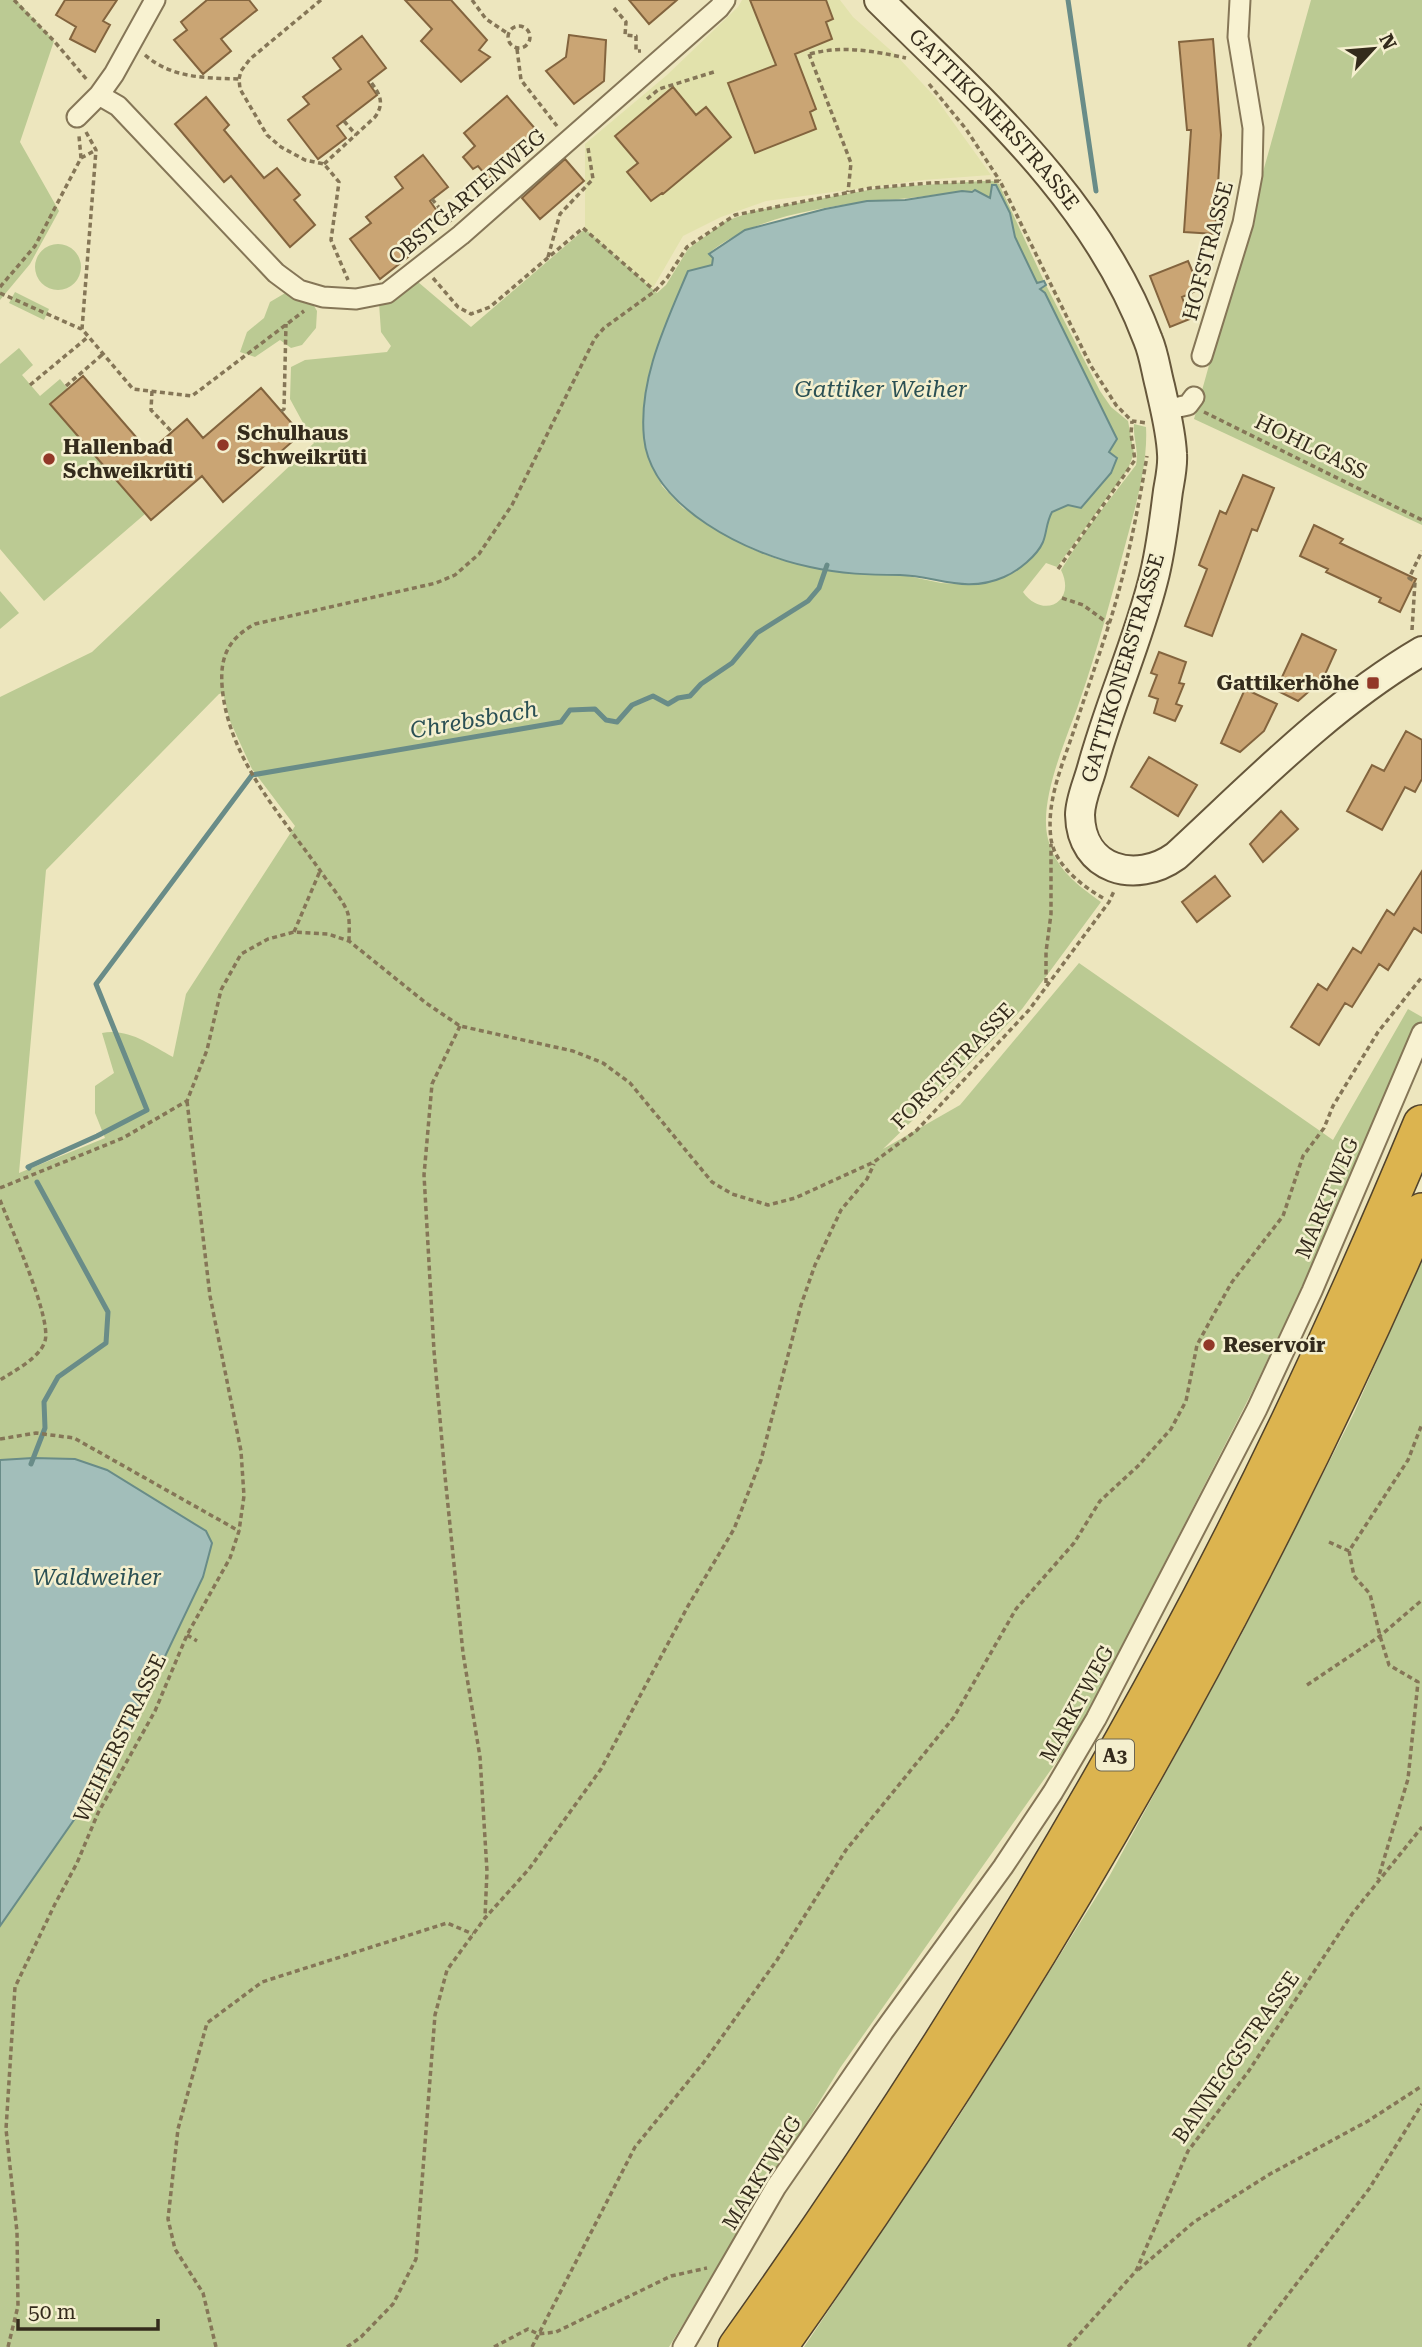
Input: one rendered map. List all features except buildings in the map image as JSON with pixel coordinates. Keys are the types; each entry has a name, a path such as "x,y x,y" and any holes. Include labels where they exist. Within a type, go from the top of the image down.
{"highway":[{"name":"A3","path":"737,2347 937,2053 1094,1794 1202,1596 1290,1420 1356,1278 1422,1124"},
{"name":"A3","path":"778,2347 968,2067 1132,1795 1284,1510 1422,1212"}],"main road":[{"name":"GATTIKONERSTRASSE","path":"879,0 931,68 1017,136 1072,201 1119,277 1149,341 1159,419 1172,457 1162,540 1153,582 1098,744 1081,809 1081,825 1088,845 1100,859 1124,871"},
{"path":"1124,871 1151,870 1177,856 1312,731 1418,643"}],"street":[{"path":"77,117 99,95 114,74 155,0"},
{"name":"OBSTGARTENWEG","path":"99,95 118,106 276,273 299,290 323,297 356,299 387,292 578,144 725,0"},
{"name":"HOFSTRASSE","path":"1202,356 1243,223 1252,176 1253,128 1238,37 1240,0"},
{"path":"1159,419 1188,405 1198,404"},
{"name":"MARKTWEG","path":"683,2347 776,2187 1003,1867 1053,1793 1096,1719 1263,1397 1312,1291 1422,1033"}],"path":[{"path":"14,0 54,41 99,95"},
{"path":"321,0 250,60 241,71 240,89 267,135 281,147 305,160 324,164 339,182 331,240 356,299"},
{"path":"472,0 486,19 507,33 509,43 517,49 521,80 578,144 593,179 559,214 548,257"},
{"path":"614,8 626,22 625,35 636,36 636,51 646,51 646,56"},
{"path":"507,33 513,27 521,25 528,29 530,41 525,47 517,49"},
{"path":"848,192 851,163 809,54 831,48 845,48 920,61 931,68 1000,181 1091,366 1116,405 1132,421 1147,424 1159,419"},
{"path":"138,50 151,61 173,72 203,78 239,79"},
{"path":"638,106 659,89 717,71"},
{"path":"324,164 380,109 382,102 379,92 370,80"},
{"path":"77,117 96,150 82,329"},
{"path":"0,287 35,246 81,158 77,117"},
{"path":"344,121 356,135"},
{"path":"81,158 96,150"},
{"path":"349,941 348,913 247,766 224,710 223,657 239,632 255,624 436,583 455,575 479,554 512,505 595,338 604,328 656,291 687,247 734,215 848,192 930,183 1000,181"},
{"path":"432,199 461,235"},
{"path":"423,266 458,307 471,314 490,307 583,228 656,291"},
{"path":"0,293 82,329 133,389 192,396 323,297"},
{"path":"281,411 284,409 286,324"},
{"path":"30,385 89,337"},
{"path":"66,386 103,354"},
{"path":"152,391 151,410 172,432"},
{"name":"HOHLGASS","path":"1198,404 1422,520"},
{"path":"1058,569 1136,460 1131,434 1132,421"},
{"path":"1418,643 1412,630 1415,582 1409,578 1422,551"},
{"path":"1062,598 1083,605 1109,624"},
{"path":"1046,984 1046,952 1051,914 1051,842"},
{"path":"293,932 320,871"},
{"name":"FORSTSTRASSE","path":"187,1101 207,1051 221,990 241,954 268,939 293,932 328,933 349,941 426,1003 460,1026 573,1051 603,1063 630,1083 712,1182 733,1194 768,1205 795,1198 874,1162 917,1130 1028,1010 1109,902 1124,871"},
{"path":"532,2347 635,2147 704,2062 769,1971 846,1850 954,1717 1016,1609 1074,1543 1100,1501 1138,1466 1171,1429 1186,1401 1197,1345 1215,1312 1232,1282 1283,1216 1303,1156 1324,1128 1378,1032 1422,977"},
{"path":"460,1026 432,1084 424,1175 444,1476 463,1654 480,1757 486,1871 485,1918"},
{"path":"0,1188 123,1138 187,1101"},
{"name":"WEIHERSTRASSE","path":"8,2347 18,2305 17,2232 6,2129 15,1987 77,1863 98,1813 155,1711 187,1635 230,1558 239,1531 244,1496 241,1451 210,1296 187,1101"},
{"path":"346,2347 361,2337 393,2304 416,2259 435,2015 447,1970 485,1918 529,1870 601,1769 688,1606 734,1529 761,1460 798,1317 815,1265 841,1210 867,1179 874,1162"},
{"path":"0,1200 43,1314 46,1340 39,1352 0,1380"},
{"path":"1376,1883 1408,1779 1418,1682 1390,1665 1370,1594 1354,1576 1349,1551 1408,1460 1422,1424"},
{"path":"0,1439 36,1433 74,1438 239,1531"},
{"path":"1329,1542 1349,1551"},
{"path":"1307,1685 1380,1636 1422,1600"},
{"path":"187,1635 197,1641"},
{"name":"BANNEGGSTRASSE","path":"1068,2347 1136,2271 1188,2151 1248,2072 1352,1914 1422,1827"},
{"path":"216,2347 202,2293 175,2249 168,2219 178,2129 207,2024 262,1982 447,1923 473,1934"},
{"path":"1136,2271 1194,2222 1270,2174 1368,2122 1422,2086"},
{"path":"1248,2347 1369,2189 1422,2104"},
{"path":"494,2347 528,2329 538,2334 556,2332 671,2276 734,2261"}],"green space":[{"path":"0,0 16,0 54,41 20,142 59,211 30,264 0,300"},
{"path":"742,0 840,0 853,17 896,55 935,97 991,175 923,180 766,201 721,217 683,236 653,288 585,229 585,144 667,75 738,7"},
{"path":"1311,0 1422,0 1422,525 1194,419"},
{"path":"983,181 999,184 1044,281 1037,283 1015,237 1010,213 975,190 864,202 803,212 763,224 726,241 709,253 713,258 712,265 688,271 656,350 649,378 644,441 662,486 683,508 752,549 777,559 838,572 903,575 941,583 976,585 1044,540 1045,524 1051,512 1068,505 1109,452 1040,289 1046,285 1100,391 1111,407 1128,421 1134,453 1128,469 1057,567 1046,563 1023,592 1031,600 1048,606 1056,604 1065,591 1061,570 1084,533 1136,465 1134,424 1146,427 1145,455 1134,514 1087,680 1055,769 1047,806 1048,839 1056,859 1076,882 1101,902 1022,1009 883,1149 960,1105 1079,963 1333,1140 1408,1009 1422,1017 1422,1037 1253,1390 1079,1730 840,2068 669,2347 0,2347 0,1926 115,1761 202,1577 211,1543 75,1459 0,1460 0,697 92,652 314,443 290,399 291,367 305,360 387,352 391,346 381,332 379,303 418,282 471,327 585,229 657,293 666,285 688,249 726,221 754,211 879,188","holes":["223,693 230,721 252,769 295,826 186,994 173,1057 130,1035 102,1033 114,1073 95,1086 95,1113 105,1138 19,1173 46,870 219,694"]},
{"path":"58,244 74,251 81,267 74,283 58,290 42,283 35,267 42,251"},
{"path":"292,289 310,299 317,311 316,328 302,345 291,348 280,340 255,357 240,352 247,332 264,318 270,302"},
{"path":"15,292 49,309 44,320 9,303"},
{"name":"Hallenbad Schweikrüti","path":"19,348 33,365 22,375 40,396 60,379 68,389 51,405 145,514 44,601 0,549 0,364"},
{"path":"0,591 19,613 0,629"},
{"path":"1422,1258 1422,2347 804,2347 956,2121 1110,1875 1240,1637 1354,1413"}],"water":[{"name":"Gattiker Weiher","path":"992,185 996,185 1010,213 1015,237 1037,283 1044,281 1046,285 1040,289 1045,293 1117,439 1109,452 1117,458 1111,473 1081,508 1068,505 1052,512 1044,538 1032,558 1004,577 977,584 810,567 760,552 733,539 707,524 664,486 651,463 644,438 645,395 656,352 688,271 712,265 713,258 709,254 745,230 867,201 905,200 975,190 990,198"},
{"name":"Waldweiher","path":"75,1459 107,1470 206,1531 212,1543 203,1577 115,1761 0,1926 0,1460"}],"waterway":[{"path":"1068,0 1096,191"},
{"name":"Chrebsbach","path":"29,1168 147,1110 96,984 252,775 561,722 570,710 595,709 606,720 617,722 632,705 653,696 668,704 678,698 690,696 701,684 732,663 757,633 808,601 819,588 827,565"},
{"name":"Chrebsbach","path":"31,1464 45,1428 44,1402 58,1377 106,1343 108,1312 37,1182"}],"place":[{"name":"Schulhaus Schweikrüti","path":"223,445"},
{"name":"Hallenbad Schweikrüti","path":"49,459"},
{"name":"Gattikerhöhe","path":"1373,683"},
{"name":"Reservoir","path":"1209,1345"}]}
